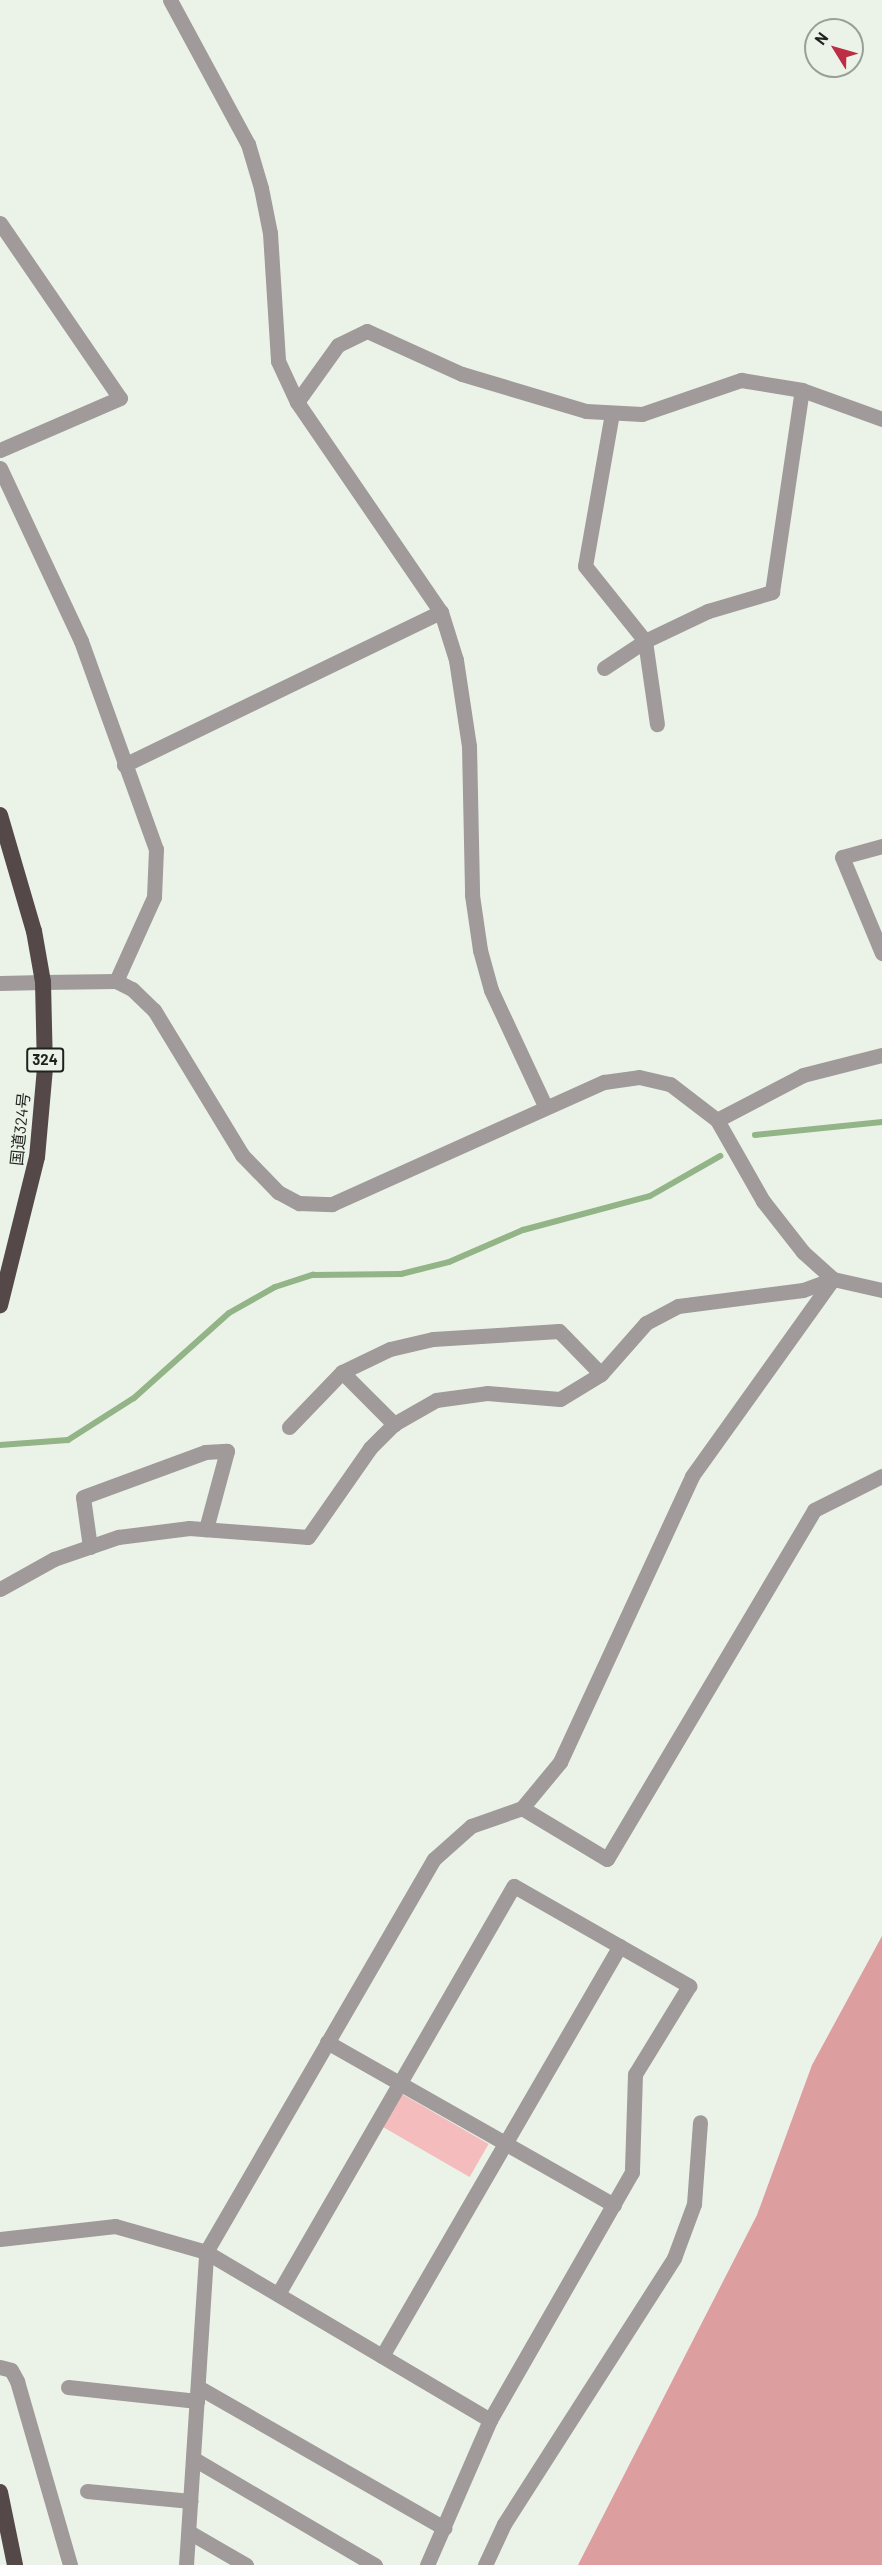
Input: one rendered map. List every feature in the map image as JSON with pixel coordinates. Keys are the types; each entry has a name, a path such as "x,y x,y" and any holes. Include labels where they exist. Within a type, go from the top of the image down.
{"highway":[{"name":"国道324号","path":"0,815 44,982 45,1068 37,1157 0,1305"},
{"path":"0,2492 15,2565"}],"street":[{"path":"170,0 248,144 270,234 278,361 297,402 441,612 456,660 469,746 472,895 480,950 491,990 545,1106"},
{"path":"0,223 120,398 0,450"},
{"path":"297,402 338,345 367,331 462,374 586,411 642,414 741,380 802,390 882,419"},
{"path":"604,668 645,641 708,611 772,592 802,390"},
{"path":"612,413 585,566 645,641 657,724"},
{"path":"0,468 81,641 156,849 154,897 116,981"},
{"path":"124,765 441,612"},
{"path":"882,846 842,856 882,952"},
{"path":"0,983 116,981 154,1010 242,1155 278,1192 299,1203 332,1204 426,1166 545,1106 604,1082 639,1077 691,1095 717,1120 763,1201 832,1279"},
{"path":"717,1120 803,1076 882,1054"},
{"path":"186,2565 206,2252 434,1859 471,1826 522,1808 560,1762 692,1476 832,1279"},
{"path":"0,1589 54,1558 118,1537 206,1529 309,1537 370,1448 394,1424 436,1400 488,1393 560,1399 601,1374 646,1323 678,1306 803,1290 832,1279 882,1290"},
{"path":"289,1427 342,1372 390,1349 433,1339 559,1331 601,1374"},
{"path":"342,1372 394,1424"},
{"path":"90,1547 83,1497 205,1452 227,1451 206,1529"},
{"path":"522,1808 607,1858 814,1510 882,1476"},
{"path":"278,2294 514,1886 689,1986 635,2074 632,2172 490,2420 427,2565"},
{"path":"382,2356 620,1946"},
{"path":"327,2042 614,2205"},
{"path":"485,2565 504,2524 674,2258 694,2205 700,2122"},
{"path":"0,2239 115,2226 206,2252 490,2420"},
{"path":"0,2367 11,2370 16,2381 70,2565"},
{"path":"68,2387 198,2394 444,2528"},
{"path":"194,2459 375,2565"},
{"path":"87,2491 191,2501"},
{"path":"189,2532 246,2565"}],"shaded area":[{"path":"882,1936 882,2565 578,2565 757,2215 812,2065"},
{"path":"402,2094 489,2144 470,2177 383,2127"}],"waterway":[{"path":"755,1135 882,1122"},
{"path":"0,1445 68,1440 134,1398 229,1313 275,1287 313,1275 401,1274 449,1262 523,1230 650,1196 720,1156"}]}
